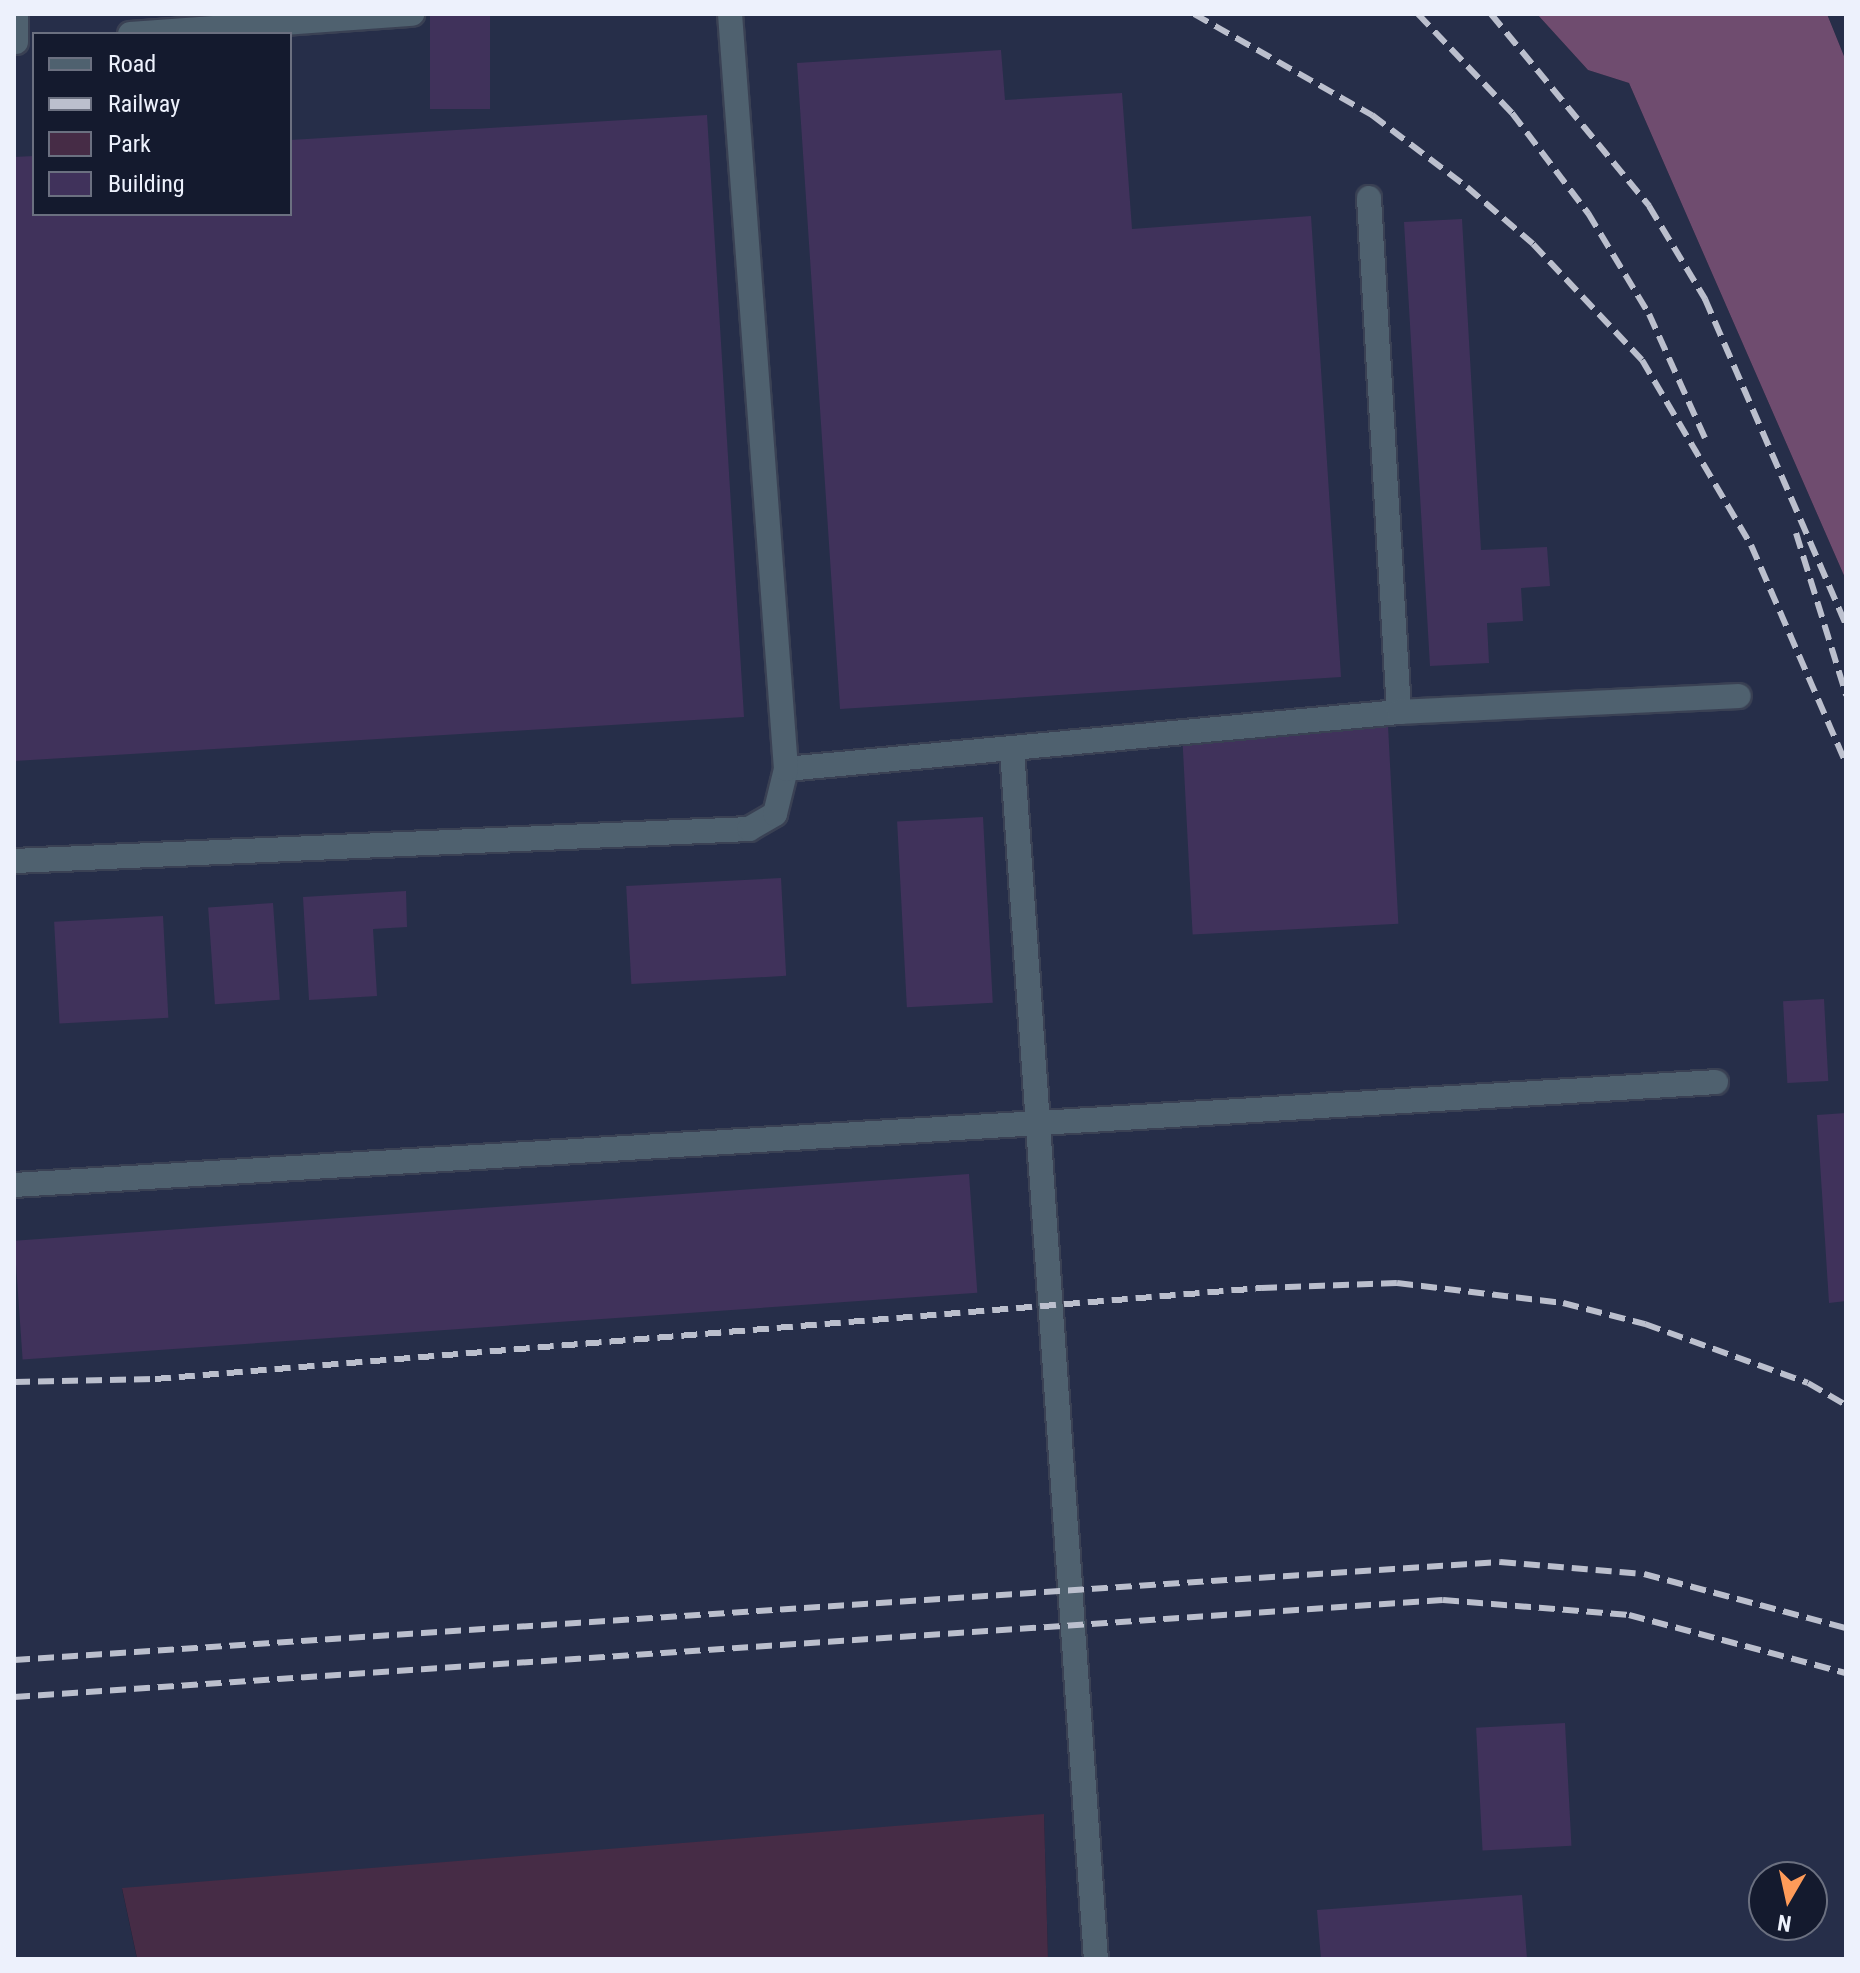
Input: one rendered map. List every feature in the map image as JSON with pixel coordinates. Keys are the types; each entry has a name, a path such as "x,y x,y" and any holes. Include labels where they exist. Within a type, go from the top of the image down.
{"lane":[{"path":"16,14 21,41"},
{"path":"194,32 412,14"},
{"path":"14,861 749,829 775,814 786,769 730,14"},
{"path":"1369,198 1399,712"},
{"path":"786,769 1399,712 1739,696"},
{"path":"1012,750 1096,1959"},
{"path":"14,1185 1716,1082"}],"shaded area":[{"path":"14,14 1537,14 1588,70 1629,83 1846,580 1846,1959 1048,1959 1044,1815 122,1889 137,1959 14,1959"},
{"path":"1537,14 1827,14 1846,61 1846,580 1629,83 1588,70"},
{"path":"1827,14 1846,14 1846,61"}],"green space":[{"path":"1044,1814 1048,1959 130,1959 137,1958 122,1888"}],"building":[{"path":"430,14 490,14 490,109 430,109"},
{"path":"1001,50 1005,100 1122,93 1132,229 1311,216 1341,677 840,709 797,63"},
{"path":"707,115 744,717 14,761 14,157 32,156 32,216 292,216 292,140"},
{"path":"1462,219 1481,550 1547,547 1550,586 1521,588 1523,621 1487,623 1489,663 1430,666 1404,222"},
{"path":"1388,726 1398,924 1193,935 1182,737"},
{"path":"983,817 993,1003 907,1007 897,822"},
{"path":"781,878 786,976 631,984 626,886"},
{"path":"406,891 407,927 373,929 377,996 309,1000 303,897"},
{"path":"273,903 280,1000 215,1004 208,908"},
{"path":"163,916 168,1018 59,1024 54,922"},
{"path":"1824,999 1828,1081 1787,1083 1783,1001"},
{"path":"1846,1113 1846,1301 1829,1303 1817,1115"},
{"path":"969,1174 977,1293 23,1359 14,1241"},
{"path":"1565,1723 1571,1846 1483,1850 1476,1728"},
{"path":"1522,1895 1527,1959 1321,1959 1317,1910"}],"railway":[{"path":"1194,14 1372,115 1467,187 1533,244 1642,360 1751,545 1846,764"},
{"path":"1418,14 1512,113 1588,213 1649,314 1705,438"},
{"path":"1491,14 1649,206 1705,299 1846,625"},
{"path":"1796,533 1846,695"},
{"path":"14,1382 155,1379 1261,1288 1397,1283 1563,1303 1645,1324 1808,1383 1846,1405"},
{"path":"14,1660 1500,1562 1644,1574 1846,1628"},
{"path":"14,1697 1443,1600 1629,1615 1846,1673"}]}
